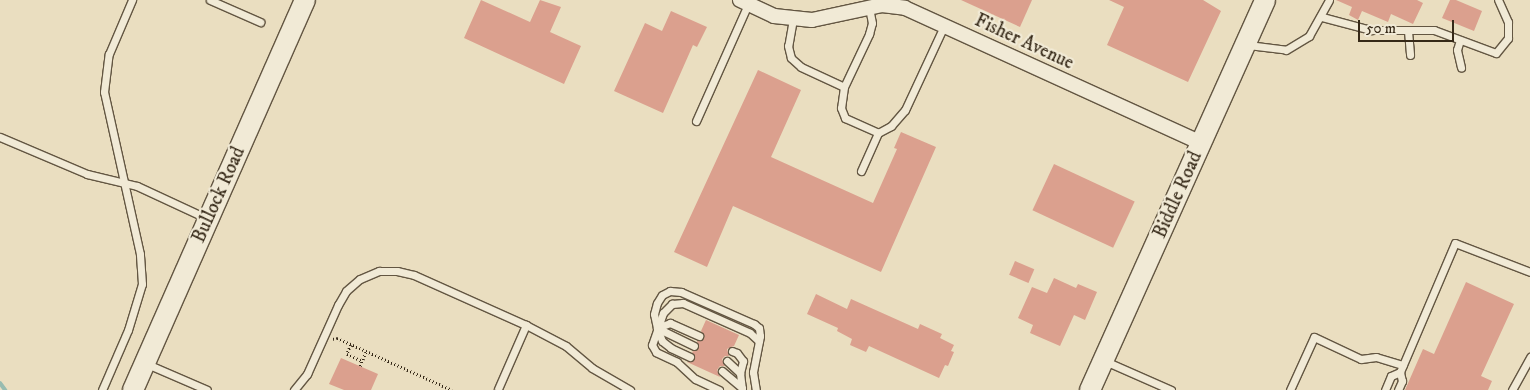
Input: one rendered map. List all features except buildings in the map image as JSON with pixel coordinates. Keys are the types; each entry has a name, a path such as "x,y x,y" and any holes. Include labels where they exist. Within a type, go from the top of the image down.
{"main road":[{"name":"Bullock Road","path":"133,390 305,0"},
{"name":"Biddle Road","path":"1090,390 1265,0"}],"street":[{"name":"Fisher Avenue","path":"744,2 774,16 793,19 826,18 882,5 905,8 1201,144"}],"lane":[{"path":"102,390 128,330 142,284 140,254 104,92 109,54 132,0"},
{"path":"210,0 260,22"},
{"path":"1245,45 1286,50 1309,36 1322,17 1329,0"},
{"path":"1322,17 1371,30 1434,30 1496,53 1508,38 1508,22 1498,0"},
{"path":"696,121 744,2"},
{"path":"869,7 872,23 870,34 844,87 841,108 845,118 878,133"},
{"path":"793,19 788,46 791,58 801,67 844,87"},
{"path":"862,171 878,133 891,126 904,110 944,26"},
{"path":"1408,30 1410,55"},
{"path":"1460,40 1457,50 1461,68"},
{"path":"0,137 87,174 137,186 208,219"},
{"path":"1398,390 1402,381 1401,368 1455,243 1530,272"},
{"path":"294,390 306,374 346,291 360,279 379,271 397,271 414,275 526,325 566,346 592,368 630,390"},
{"path":"690,357 662,342 657,328 654,314 656,303 662,295 670,291 681,292 754,324 759,328 759,341 752,372 756,390"},
{"path":"720,390 695,379 677,362 656,352 652,345 663,313 672,304 683,303 750,333 759,341"},
{"path":"657,328 670,323 699,336"},
{"path":"498,389 526,325"},
{"path":"657,328 694,346"},
{"path":"1290,390 1314,337 1361,359 1376,357 1401,368"},
{"path":"732,351 737,353 743,362 740,373 742,389"},
{"path":"1512,390 1530,357"},
{"path":"1104,360 1171,390"},
{"path":"727,361 740,373"},
{"path":"145,363 208,390"},
{"path":"1385,390 1391,376 1401,368"},
{"path":"722,371 742,389"}],"path":[{"path":"332,339 337,338 452,390"},
{"path":"351,345 347,354 362,361"},
{"path":"360,366 366,351"}],"waterway":[{"path":"0,383 5,390"}]}
